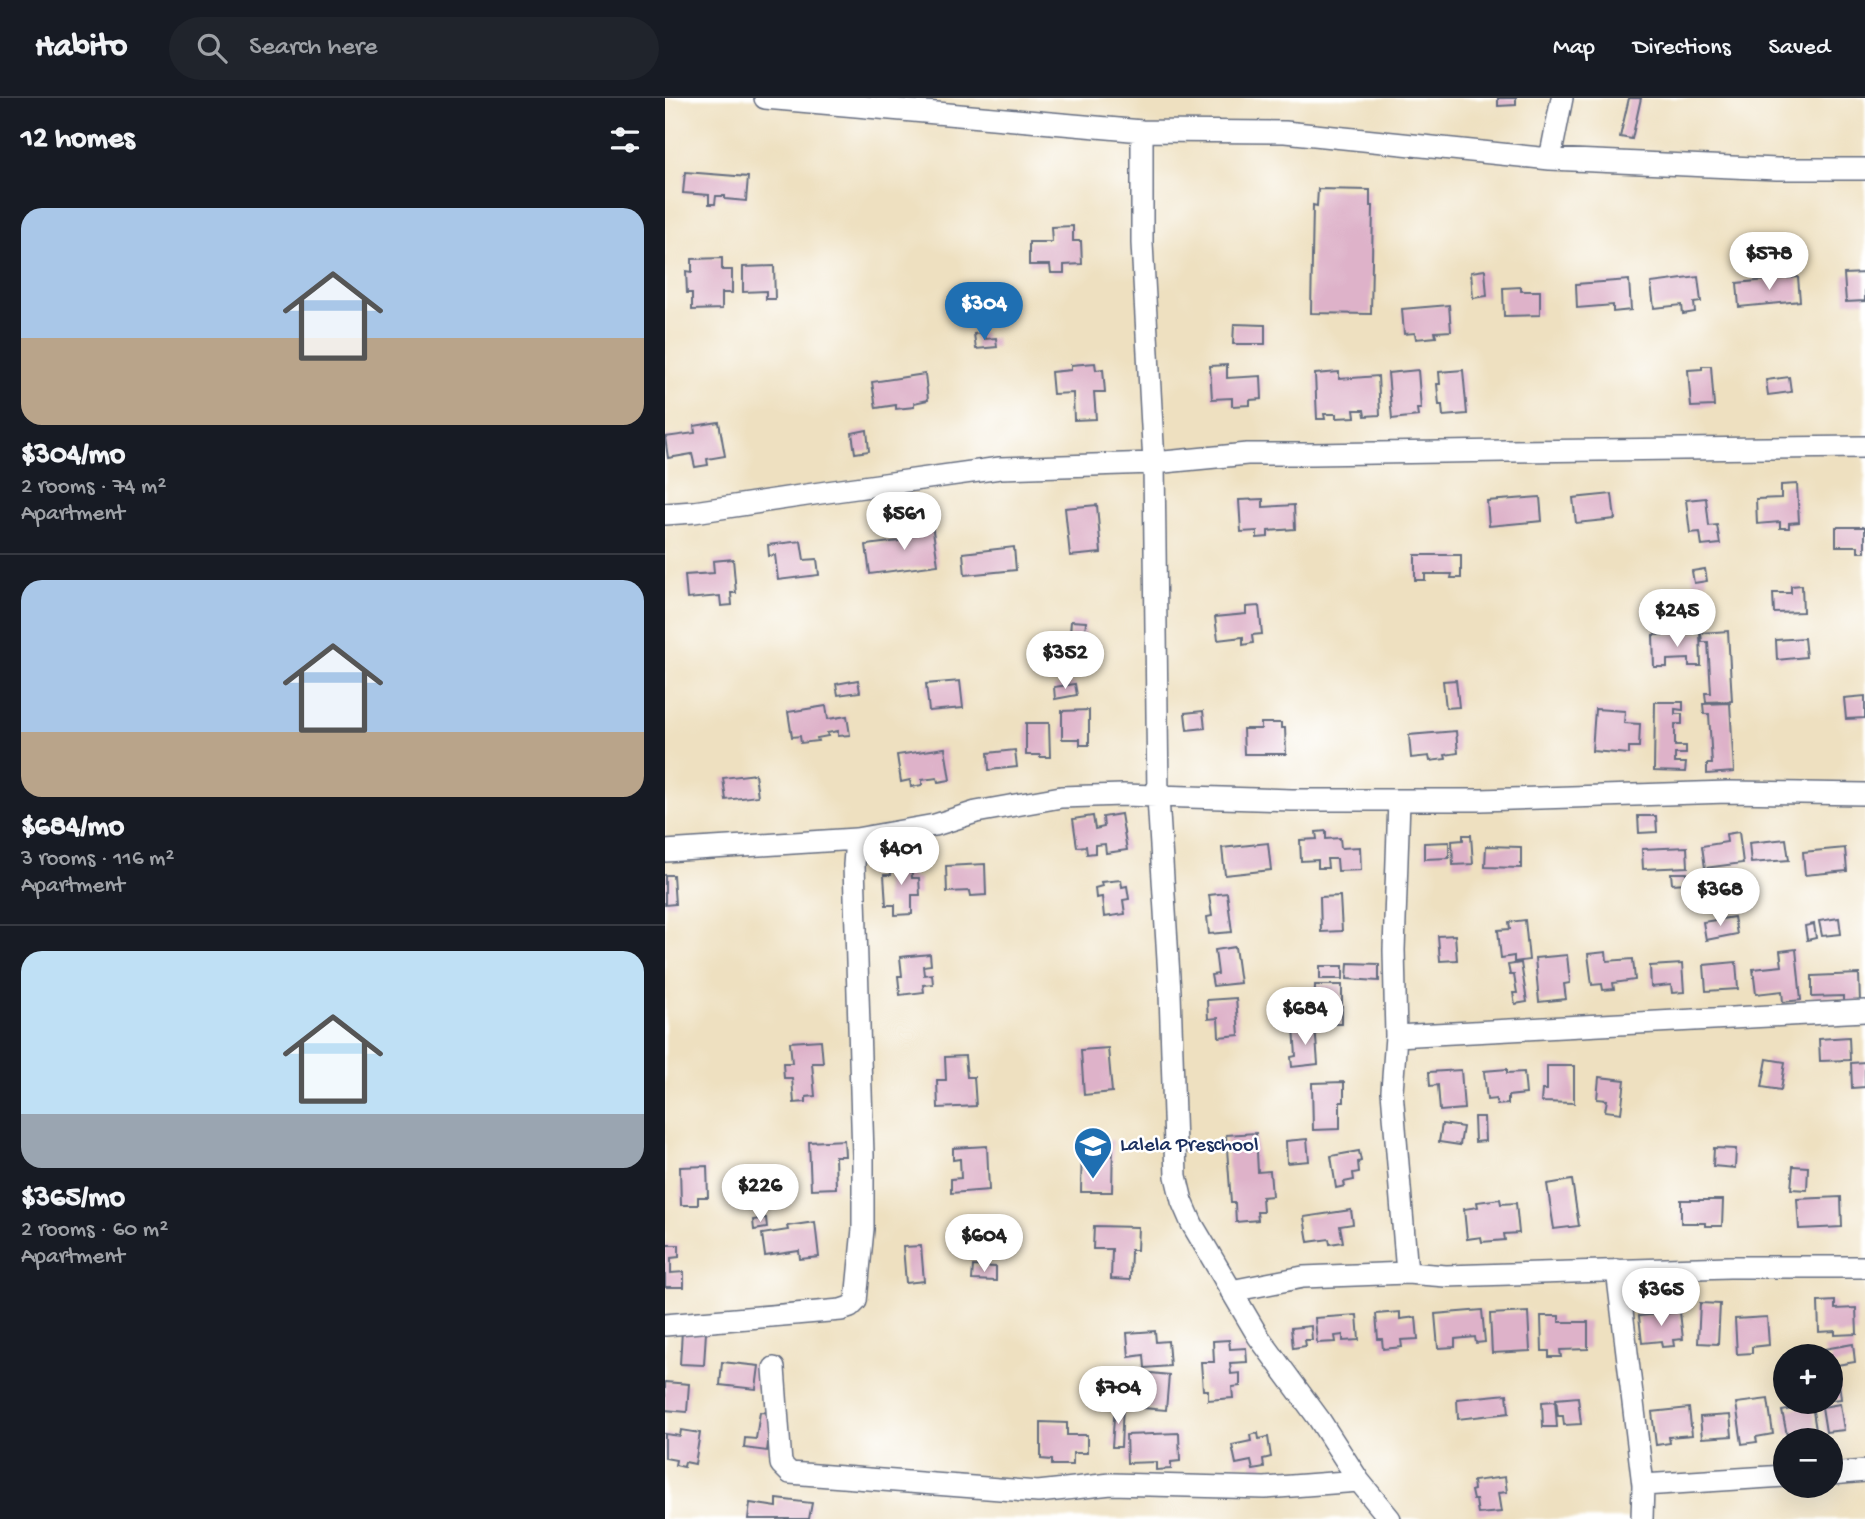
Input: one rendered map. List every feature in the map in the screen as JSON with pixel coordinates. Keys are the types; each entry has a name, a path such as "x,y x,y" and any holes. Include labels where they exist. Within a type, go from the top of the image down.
{"street":[{"path":"765,98 841,102 1142,131 1285,132 1550,159 1765,169 1865,169"},
{"path":"1550,159 1562,98"},
{"path":"1142,131 1142,243 1154,463 1159,797 1177,1176 1182,1202 1192,1224 1230,1291 1258,1336 1319,1419 1359,1481 1390,1519"},
{"path":"665,514 1000,468 1154,463 1247,454 1865,447"},
{"path":"665,851 856,839 936,825 976,812 1061,797 1123,795 1481,800 1728,792 1865,794"},
{"path":"1399,800 1394,950 1396,1036 1392,1091 1407,1273"},
{"path":"665,1325 841,1310 856,1301 863,1229 863,1155 854,865 856,839"},
{"path":"1396,1036 1865,1011"},
{"path":"1230,1291 1303,1277 1407,1273 1446,1276 1729,1267 1865,1267"},
{"path":"1617,1270 1643,1485 1642,1519"},
{"path":"774,1368 781,1464 790,1473 1038,1492 1111,1485 1265,1488 1359,1481"},
{"path":"1843,1473 1865,1471"},
{"path":"1643,1485 1773,1477"}],"building":[{"path":"1498,98 1516,98 1516,105 1498,106"},
{"path":"1629,98 1641,98 1632,139 1620,137"},
{"path":"685,172 748,177 746,201 716,196 715,204 709,204 709,195 683,193"},
{"path":"1318,189 1370,190 1370,206 1373,206 1371,314 1311,313 1313,205 1317,206"},
{"path":"1073,226 1073,241 1081,241 1082,264 1064,265 1064,273 1051,273 1050,265 1029,265 1029,242 1052,242 1051,227"},
{"path":"722,258 722,270 732,270 732,293 722,293 722,309 692,310 692,293 687,293 686,271 692,272 692,259"},
{"path":"774,266 775,299 766,299 766,291 743,292 743,267"},
{"path":"1485,270 1487,296 1473,298 1471,272"},
{"path":"1865,273 1865,301 1846,302 1844,274"},
{"path":"1698,277 1701,302 1694,303 1695,312 1683,314 1682,305 1654,308 1651,283"},
{"path":"1798,277 1800,301 1739,307 1737,283"},
{"path":"1629,280 1631,310 1613,312 1613,305 1577,308 1576,284"},
{"path":"1521,287 1521,291 1540,291 1540,315 1504,316 1503,288"},
{"path":"1449,305 1451,331 1435,332 1436,337 1416,339 1415,333 1404,334 1402,309"},
{"path":"1234,324 1265,325 1265,344 1233,344"},
{"path":"984,333 985,339 996,338 997,347 976,349 974,334"},
{"path":"1095,363 1096,370 1103,369 1105,392 1094,392 1096,419 1074,420 1073,393 1053,394 1051,372 1071,370 1071,365"},
{"path":"1227,365 1227,378 1261,376 1262,399 1250,400 1250,405 1232,406 1232,398 1212,399 1210,366"},
{"path":"1702,366 1711,366 1714,406 1691,407 1688,370 1702,369"},
{"path":"1418,370 1421,409 1417,409 1418,416 1392,419 1388,373"},
{"path":"1463,370 1467,414 1443,416 1437,384 1440,384 1439,372"},
{"path":"1339,372 1339,379 1378,376 1380,415 1365,416 1364,410 1354,410 1355,417 1336,418 1336,414 1324,414 1325,419 1317,419 1315,374"},
{"path":"925,374 928,400 914,403 914,407 896,409 896,405 876,408 872,382"},
{"path":"1789,377 1791,392 1768,395 1766,380"},
{"path":"719,422 725,456 707,459 708,465 695,467 692,454 668,458 665,437 695,433 694,426"},
{"path":"867,430 869,451 855,453 852,433"},
{"path":"1797,484 1799,522 1789,523 1789,528 1780,528 1780,522 1757,524 1756,499 1781,498 1781,485"},
{"path":"1612,494 1615,519 1576,523 1573,498"},
{"path":"1540,497 1542,521 1489,526 1487,501"},
{"path":"1706,498 1709,526 1717,525 1720,544 1702,546 1700,532 1690,533 1686,500"},
{"path":"1263,499 1263,507 1294,505 1295,529 1268,531 1268,537 1257,538 1257,531 1241,532 1239,500"},
{"path":"1097,505 1101,553 1070,556 1065,508"},
{"path":"932,524 938,565 870,574 866,545 908,540 906,527"},
{"path":"1836,527 1865,527 1865,552 1858,552 1858,546 1836,546"},
{"path":"801,541 804,560 817,559 819,575 778,580 775,555 769,556 768,545"},
{"path":"1014,547 1016,570 965,575 963,553"},
{"path":"1415,555 1461,555 1461,578 1451,578 1452,574 1425,574 1425,580 1415,580"},
{"path":"733,559 736,593 731,593 732,605 721,606 720,596 687,599 685,575 714,573 713,561"},
{"path":"1705,569 1707,581 1694,583 1692,571"},
{"path":"1802,585 1803,612 1774,613 1773,593 1791,593 1791,586"},
{"path":"1259,606 1262,634 1252,635 1253,643 1243,645 1243,637 1218,640 1215,617 1246,614 1246,607"},
{"path":"1071,621 1086,622 1083,648 1069,646"},
{"path":"1728,631 1732,701 1706,702 1705,693 1711,693 1708,642 1702,642 1701,633"},
{"path":"1700,633 1701,666 1689,666 1689,659 1667,660 1667,667 1654,667 1653,635"},
{"path":"1804,638 1806,657 1777,660 1776,640"},
{"path":"858,680 860,692 838,695 836,684"},
{"path":"1456,680 1459,707 1446,708 1443,681"},
{"path":"960,681 963,708 929,711 926,684"},
{"path":"1075,684 1077,695 1055,699 1054,687"},
{"path":"1865,696 1865,718 1846,719 1844,698"},
{"path":"1655,702 1683,702 1683,710 1675,709 1675,714 1682,714 1682,724 1675,724 1675,746 1686,746 1686,754 1675,754 1675,763 1686,763 1685,772 1654,771"},
{"path":"1730,703 1734,772 1707,774 1707,764 1712,764 1709,714 1704,714 1703,704"},
{"path":"826,706 828,719 847,716 850,735 838,736 838,731 817,738 818,741 801,743 800,736 792,737 788,712"},
{"path":"1595,709 1625,711 1624,723 1640,724 1639,747 1629,747 1629,754 1592,751"},
{"path":"1089,710 1089,745 1080,745 1080,739 1062,739 1062,711"},
{"path":"1203,711 1205,728 1187,730 1185,713"},
{"path":"1026,723 1049,723 1050,757 1026,755"},
{"path":"1261,723 1281,723 1281,728 1285,728 1286,754 1244,754 1243,729 1261,729"},
{"path":"1456,731 1458,753 1445,755 1446,759 1430,761 1429,756 1411,758 1409,735"},
{"path":"945,748 950,780 922,780 922,785 911,787 910,780 901,782 897,755"},
{"path":"1015,750 1017,767 989,770 988,753"},
{"path":"755,774 758,796 726,800 723,778"},
{"path":"1121,814 1127,850 1106,853 1105,844 1095,845 1095,853 1087,854 1086,846 1077,847 1073,819 1093,816 1095,829 1104,827 1103,817"},
{"path":"1638,816 1656,816 1657,832 1639,833"},
{"path":"1326,831 1326,839 1340,838 1341,848 1360,847 1361,870 1338,871 1337,859 1327,859 1328,868 1318,868 1318,860 1301,861 1300,840 1317,839 1316,832"},
{"path":"1739,832 1743,863 1705,868 1702,846 1727,842 1726,834"},
{"path":"1463,835 1471,835 1473,864 1453,865 1452,841 1463,840"},
{"path":"1786,839 1789,860 1751,863 1749,843"},
{"path":"1449,842 1449,858 1424,859 1424,843"},
{"path":"1268,843 1271,870 1225,875 1222,848"},
{"path":"1486,846 1521,847 1521,868 1485,867"},
{"path":"1687,847 1688,867 1643,869 1642,849"},
{"path":"1845,848 1847,871 1805,875 1803,852"},
{"path":"911,859 912,878 919,878 920,895 912,895 912,914 895,915 895,905 886,905 884,875 891,875 890,860"},
{"path":"985,864 986,895 971,896 970,891 947,892 946,866"},
{"path":"1671,873 1687,873 1687,883 1672,884"},
{"path":"665,875 673,875 675,904 665,905"},
{"path":"1121,880 1122,887 1127,886 1129,899 1123,900 1125,914 1104,917 1102,897 1096,898 1095,888 1102,886 1101,882"},
{"path":"1227,893 1232,932 1209,934 1207,917 1212,916 1209,895"},
{"path":"1340,896 1342,931 1321,932 1320,897"},
{"path":"1721,896 1721,906 1709,907 1709,897"},
{"path":"1734,917 1737,934 1706,940 1703,922"},
{"path":"1839,918 1841,934 1822,936 1819,921"},
{"path":"1525,920 1529,960 1514,962 1514,956 1501,958 1498,930 1510,929 1509,922"},
{"path":"1814,924 1816,938 1807,940 1805,926"},
{"path":"1455,935 1457,960 1440,961 1438,936"},
{"path":"1235,947 1240,983 1213,986 1211,975 1218,974 1215,950"},
{"path":"1796,949 1801,1000 1783,1002 1782,991 1756,994 1753,969 1782,966 1780,951"},
{"path":"1606,952 1607,961 1633,959 1635,980 1613,983 1614,989 1603,990 1602,984 1592,985 1588,954"},
{"path":"930,954 931,965 923,966 924,975 932,974 933,984 923,985 924,992 900,995 900,957"},
{"path":"1567,955 1570,983 1564,984 1566,999 1539,1002 1535,958"},
{"path":"1736,962 1738,989 1706,991 1704,965"},
{"path":"1348,963 1379,964 1379,981 1347,979"},
{"path":"1521,963 1527,1002 1515,1004 1513,993 1517,993 1514,975 1510,975 1508,965"},
{"path":"1682,964 1684,992 1672,993 1671,985 1651,987 1650,966"},
{"path":"1320,966 1343,966 1343,979 1320,979"},
{"path":"1859,974 1860,1002 1843,1002 1843,996 1812,997 1812,976"},
{"path":"1315,985 1342,985 1342,1024 1314,1024"},
{"path":"1236,998 1239,1035 1219,1037 1218,1018 1208,1019 1207,1000"},
{"path":"1315,1025 1318,1064 1292,1067 1291,1057 1296,1056 1294,1027"},
{"path":"1849,1037 1850,1060 1820,1061 1819,1039"},
{"path":"821,1040 823,1063 812,1063 815,1096 806,1097 806,1102 794,1103 792,1078 784,1078 783,1063 792,1063 790,1042"},
{"path":"1108,1048 1112,1092 1084,1095 1081,1050"},
{"path":"965,1056 967,1077 974,1077 976,1106 938,1108 937,1080 946,1080 945,1057"},
{"path":"1767,1059 1785,1062 1781,1090 1762,1087"},
{"path":"1865,1062 1865,1087 1852,1088 1851,1063"},
{"path":"1547,1066 1574,1066 1574,1103 1541,1102 1542,1090 1547,1090"},
{"path":"1507,1069 1507,1073 1524,1072 1526,1094 1508,1096 1508,1104 1497,1105 1496,1099 1487,1100 1484,1071"},
{"path":"1461,1070 1464,1109 1440,1111 1438,1085 1430,1086 1429,1072"},
{"path":"1599,1077 1625,1080 1621,1113 1605,1111 1607,1100 1597,1099"},
{"path":"1344,1082 1344,1102 1340,1102 1340,1129 1313,1130 1312,1083"},
{"path":"1474,1117 1484,1117 1485,1141 1475,1142"},
{"path":"1442,1124 1463,1127 1460,1145 1439,1142"},
{"path":"1256,1133 1258,1172 1270,1171 1272,1196 1262,1197 1263,1212 1257,1212 1258,1220 1236,1222 1235,1203 1231,1203 1226,1135"},
{"path":"1307,1139 1309,1161 1287,1163 1286,1141"},
{"path":"844,1140 845,1156 835,1156 836,1188 811,1189 809,1142"},
{"path":"1082,1140 1113,1140 1112,1192 1081,1192"},
{"path":"987,1146 989,1190 951,1193 951,1179 961,1178 960,1159 953,1160 953,1148"},
{"path":"1714,1148 1736,1149 1735,1168 1713,1166"},
{"path":"1359,1151 1359,1172 1353,1173 1354,1180 1344,1182 1345,1186 1336,1188 1331,1156"},
{"path":"707,1166 708,1197 698,1197 698,1205 681,1205 680,1167"},
{"path":"1793,1166 1808,1167 1807,1190 1791,1189"},
{"path":"1572,1180 1579,1226 1554,1229 1547,1184"},
{"path":"1841,1197 1842,1227 1799,1229 1797,1199"},
{"path":"1500,1199 1501,1204 1516,1203 1519,1233 1504,1234 1505,1240 1482,1242 1481,1237 1467,1239 1464,1209 1478,1207 1477,1202"},
{"path":"1681,1200 1723,1200 1722,1226 1681,1223"},
{"path":"1351,1210 1353,1224 1340,1226 1343,1242 1330,1244 1329,1239 1308,1242 1304,1217"},
{"path":"766,1218 767,1228 754,1230 753,1220"},
{"path":"815,1222 819,1257 800,1259 799,1251 765,1256 762,1234 788,1230 787,1226"},
{"path":"1094,1226 1138,1227 1137,1250 1131,1250 1130,1280 1111,1279 1112,1249 1093,1249"},
{"path":"665,1245 679,1245 679,1257 671,1258 671,1273 684,1272 684,1287 665,1287"},
{"path":"921,1246 924,1281 906,1283 903,1247"},
{"path":"973,1266 996,1267 996,1281 972,1280"},
{"path":"1835,1301 1835,1309 1856,1308 1857,1334 1835,1335 1835,1331 1819,1332 1818,1302"},
{"path":"1700,1303 1720,1304 1718,1344 1698,1343"},
{"path":"1482,1310 1485,1342 1476,1343 1475,1337 1455,1339 1455,1347 1438,1348 1435,1314"},
{"path":"1400,1312 1400,1319 1416,1317 1418,1339 1401,1340 1402,1347 1383,1349 1382,1339 1378,1339 1376,1314"},
{"path":"1528,1312 1530,1351 1492,1353 1490,1314"},
{"path":"1680,1312 1683,1339 1673,1340 1674,1346 1662,1347 1661,1341 1642,1343 1639,1316"},
{"path":"1357,1315 1359,1340 1343,1341 1343,1335 1335,1336 1336,1342 1317,1343 1315,1318"},
{"path":"1541,1316 1559,1316 1559,1322 1588,1322 1588,1349 1560,1350 1561,1357 1549,1357 1549,1351 1542,1351"},
{"path":"1767,1317 1769,1345 1752,1347 1752,1353 1737,1354 1735,1319"},
{"path":"1311,1326 1312,1340 1305,1340 1306,1346 1293,1348 1291,1328"},
{"path":"682,1331 706,1332 704,1365 680,1364"},
{"path":"1155,1331 1156,1342 1168,1341 1170,1366 1145,1368 1144,1355 1129,1357 1127,1333"},
{"path":"1229,1340 1230,1349 1246,1348 1247,1362 1230,1363 1231,1374 1240,1373 1240,1386 1232,1387 1233,1398 1208,1400 1208,1390 1203,1390 1201,1362 1214,1362 1213,1341"},
{"path":"1853,1344 1855,1362 1843,1364 1843,1346"},
{"path":"722,1362 759,1366 756,1389 720,1385"},
{"path":"1142,1372 1169,1375 1166,1410 1143,1408 1145,1387 1140,1387"},
{"path":"665,1382 689,1384 687,1412 665,1410"},
{"path":"1507,1394 1509,1413 1458,1419 1457,1399"},
{"path":"1578,1397 1581,1424 1564,1425 1563,1416 1558,1416 1556,1399"},
{"path":"1768,1399 1773,1434 1756,1437 1757,1442 1742,1444 1736,1403"},
{"path":"1555,1401 1557,1427 1543,1427 1542,1402"},
{"path":"1115,1404 1123,1405 1121,1447 1112,1447"},
{"path":"1689,1408 1692,1435 1669,1437 1670,1443 1656,1445 1652,1412"},
{"path":"760,1412 772,1413 767,1451 744,1448 745,1438 756,1439"},
{"path":"1783,1414 1813,1414 1816,1428 1786,1428"},
{"path":"1823,1414 1842,1414 1844,1430 1825,1428"},
{"path":"1730,1415 1732,1436 1702,1438 1700,1417"},
{"path":"1041,1422 1067,1423 1067,1435 1087,1435 1087,1453 1073,1453 1073,1465 1052,1465 1052,1460 1041,1459"},
{"path":"681,1430 700,1433 695,1464 685,1462 684,1467 675,1465 676,1460 665,1458 665,1434 680,1436"},
{"path":"1179,1433 1180,1461 1171,1462 1171,1469 1156,1470 1156,1462 1127,1463 1126,1435"},
{"path":"1258,1433 1259,1439 1268,1437 1271,1457 1263,1459 1264,1468 1253,1470 1251,1461 1236,1464 1232,1445 1251,1441 1250,1435"},
{"path":"1505,1477 1507,1492 1498,1493 1501,1512 1478,1514 1476,1500 1473,1500 1471,1491 1474,1490 1473,1481"},
{"path":"777,1499 812,1503 809,1519 748,1519 750,1503 777,1507"}],"place":[{"name":"Lalela Preschool","path":"1093,1180"}]}
